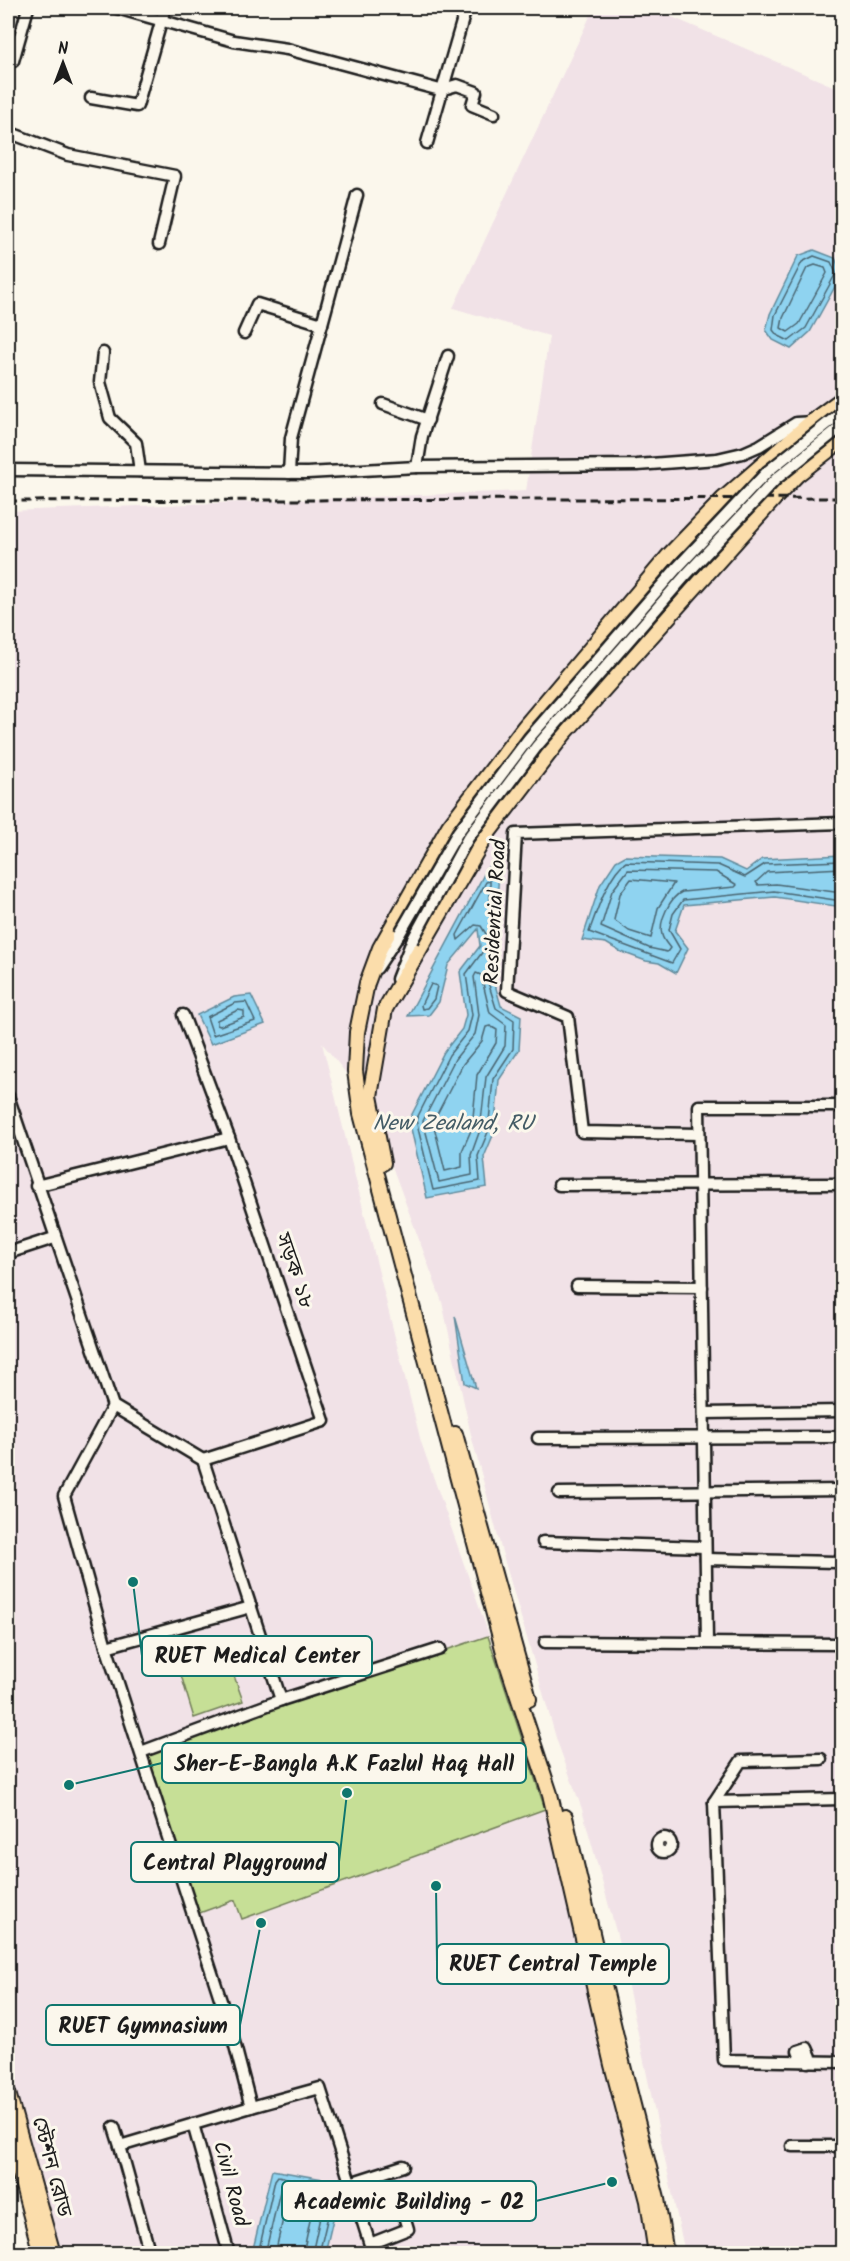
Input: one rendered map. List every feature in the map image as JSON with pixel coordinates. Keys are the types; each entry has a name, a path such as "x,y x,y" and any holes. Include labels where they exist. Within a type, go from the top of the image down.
{"main road":[{"path":"656,2253 648,2201 612,2065 550,1794 506,1660 361,1114 355,1071 357,1032 366,983 380,948 449,826 525,726 670,554 723,499 811,422 843,399"},
{"path":"666,2253 657,2199 622,2062 559,1791 520,1671 379,1147 370,1096 385,1010 485,837 564,734 774,499 797,475 843,440"},
{"name":"স্টেশন রোড","path":"8,2093 53,2253"},
{"name":"স্টেশন রোড","path":"8,2129 41,2253"}],"street":[{"path":"8,60 14,61 28,8"},
{"path":"117,8 234,41 287,49 440,90 457,85 476,92 472,105 494,114"},
{"path":"91,98 137,106 165,8"},
{"path":"427,143 466,8"},
{"path":"8,132 68,156 175,176 159,244"},
{"path":"289,473 291,438 357,195"},
{"path":"244,333 257,304 322,324"},
{"path":"103,353 100,382 110,417 136,443 140,471"},
{"path":"417,467 428,420 448,356"},
{"path":"383,404 428,420"},
{"path":"366,983 400,933 458,832 529,738 676,569 761,479 824,424 843,412"},
{"path":"8,470 289,473 417,467 637,465 717,459 759,446 796,423 811,422 843,426"},
{"path":"385,1010 412,941 468,838 537,746 685,576 776,479 843,426"},
{"name":"Residential Road","path":"699,1134 582,1132 568,1017 507,991 516,834 843,823"},
{"name":"সড়ক ১৮","path":"183,1015 229,1138 324,1421 203,1460"},
{"path":"8,1096 36,1186 113,1406 203,1460 281,1700"},
{"path":"707,1642 699,1106 843,1106"},
{"path":"36,1186 229,1138"},
{"path":"559,1185 843,1184"},
{"path":"8,1252 54,1238"},
{"path":"577,1286 702,1287"},
{"path":"113,1406 64,1496 106,1647 233,2037 251,2107"},
{"path":"704,1413 843,1411"},
{"path":"538,1438 843,1437"},
{"path":"560,1493 843,1490"},
{"path":"543,1542 705,1547"},
{"path":"706,1559 836,1562"},
{"path":"106,1647 250,1607"},
{"path":"545,1642 843,1644"},
{"path":"141,1752 281,1700 440,1649"},
{"path":"821,1759 741,1761 714,1802 724,2060 843,2062"},
{"path":"714,1802 843,1799"},
{"path":"120,2146 320,2088 371,2249 408,2229 400,2203 361,2217"},
{"name":"Civil Road","path":"193,2124 230,2253"},
{"path":"114,2127 150,2253"},
{"path":"792,2146 843,2146"},
{"path":"350,2183 403,2166"}],"shaded area":[{"path":"594,8 651,8 842,90 842,2253 685,2253 617,1935 582,1809 557,1741 502,1552 471,1435 442,1302 368,1101 322,1043 421,1442 534,1763 579,1931 650,2253 56,2253 8,2081 8,511 526,491 549,336 453,308"}],"green space":[{"path":"488,1636 545,1809 242,1919 235,1900 194,1915 141,1752"},
{"path":"228,1659 243,1701 194,1718 181,1675"}],"water":[{"path":"814,250 835,258 842,274 810,332 791,349 773,340 766,330 770,314 798,256"},
{"path":"842,855 842,907 775,897 684,905 675,931 688,948 676,973 659,963 646,961 619,951 606,943 582,940 600,885 616,861 625,856 720,859 746,871 762,859"},
{"name":"New Zealand, RU","path":"499,864 494,981 501,1006 521,1016 519,1050 499,1080 494,1133 484,1157 487,1187 427,1198 409,1120 444,1052 462,1029 466,1015 460,972 480,946 478,929 448,965 439,1002 429,1015 408,1016 488,867"},
{"path":"251,995 265,1024 211,1044 197,1015 234,997"},
{"path":"455,1316 476,1388 465,1383"},
{"path":"272,2170 334,2181 339,2194 325,2253 252,2253"}],"railway":[{"path":"8,501 842,498"}],"place":[{"name":"RUET Medical Center","path":"133,1582"},
{"name":"Sher-E-Bangla A.K Fazlul Haq Hall","path":"69,1785"},
{"name":"Central Playground","path":"347,1793"},
{"name":"RUET Central Temple","path":"436,1886"},
{"name":"RUET Gymnasium","path":"261,1923"},
{"name":"Academic Building - 02","path":"612,2182"}]}
